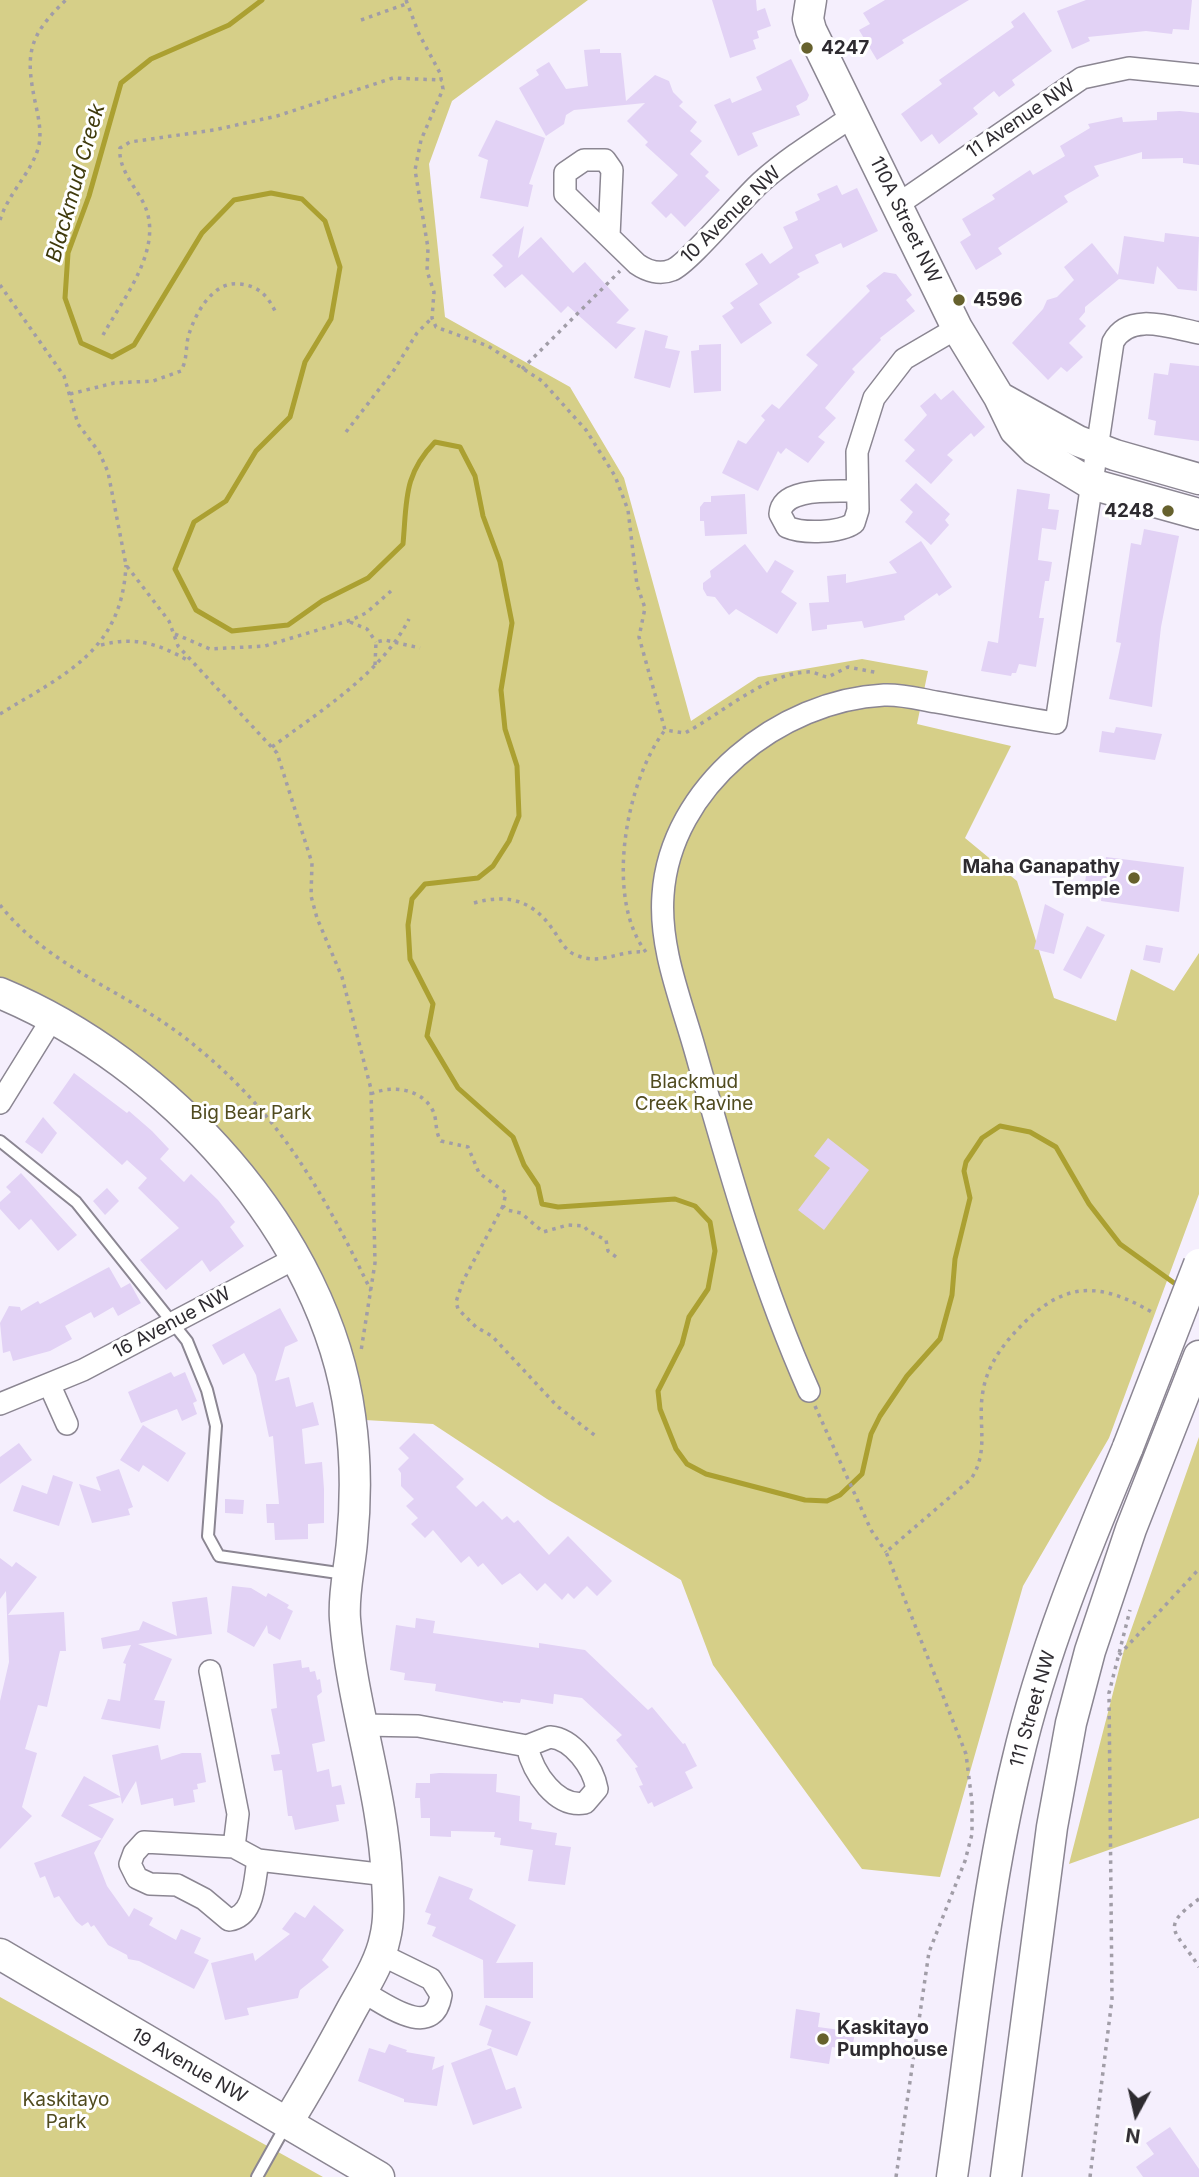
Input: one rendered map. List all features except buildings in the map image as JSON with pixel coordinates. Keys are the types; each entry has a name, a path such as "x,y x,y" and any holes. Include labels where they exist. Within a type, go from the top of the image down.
{"street":[{"name":"110A Street NW","path":"811,0 808,19 811,30 957,328 999,397 1030,412 1058,432 1094,466"},
{"name":"11 Avenue NW","path":"897,205 1082,78 1129,68 1199,75"},
{"name":"10 Avenue NW","path":"609,236 643,268 657,272 680,266 764,180 853,116"},
{"path":"809,1391 742,1217 657,951 663,892 685,822 716,776 746,750 786,723 822,708 885,694 1056,723 1114,342 1121,331 1132,324 1199,333"},
{"path":"857,491 859,442 866,416 880,389 904,359 957,328"},
{"path":"1094,466 1199,479"},
{"path":"1094,466 1199,514"},
{"path":"0,993 52,1018 128,1067 193,1123 247,1184 294,1259 332,1343 350,1416 355,1492 346,1634 385,1849 388,1913 380,1954 287,2123"},
{"path":"0,1103 52,1018"},
{"name":"16 Avenue NW","path":"0,1404 50,1386 294,1259"},
{"name":"111 Street NW","path":"952,2177 993,1885 1017,1762 1052,1641 1199,1264"},
{"name":"111 Street NW","path":"1006,2177 1063,1759 1090,1651 1131,1529 1199,1356"},
{"path":"50,1386 67,1424"},
{"path":"210,1671 238,1814 234,1847"},
{"path":"363,1725 418,1726 527,1746"},
{"path":"258,1860 247,1912 240,1919 229,1920 204,1899 177,1885 150,1884 137,1878 130,1864 134,1853 144,1842 234,1847 258,1860 387,1875"},
{"path":"362,1991 411,2017 428,2018 436,2012 441,1995 431,1979 380,1954"},
{"name":"19 Avenue NW","path":"0,1955 379,2177"}],"lane":[{"path":"0,1141 76,1202 187,1340 197,1362 216,1426 208,1536 219,1556 348,1575"},
{"path":"257,2177 287,2123"}],"path":[{"path":"0,218 38,149 40,134 28,64 31,48 50,15 66,0"},
{"path":"361,20 406,2 442,79 443,89 421,140 415,170 428,248 427,271 434,292 432,318 436,327 488,346 542,381 565,403 615,476 628,510 637,585 645,608 639,637 665,730 638,779 624,839 624,869 634,934 657,951"},
{"path":"103,335 142,262 151,239 144,203 121,162 120,148 130,142 214,130 277,116 393,78 442,79"},
{"path":"522,369 632,259"},
{"path":"70,394 114,383 153,381 181,371 186,362 189,333 200,310 223,285 237,283 258,289 269,298 276,313"},
{"path":"0,285 50,354 70,394 78,424 99,452 108,472 126,565 119,609 99,646"},
{"path":"346,432 417,333 432,318"},
{"path":"126,565 169,621 178,646 272,747 312,863 311,896 317,918 342,977 372,1094 375,1263 359,1362"},
{"path":"173,633 201,646 222,650 265,646 349,621 366,613 391,591"},
{"path":"272,747 330,705 375,665 396,644 410,619"},
{"path":"349,621 355,626 368,629 376,642 375,665"},
{"path":"0,714 99,646 121,640 138,640 172,651 192,663"},
{"path":"376,642 385,640 420,648"},
{"path":"665,730 685,733 733,702 794,675 812,672 828,677 848,667 879,673"},
{"path":"474,904 495,897 511,898 533,909 550,924 572,954 591,961 617,953 657,951"},
{"path":"0,905 47,951 179,1034 236,1082 275,1124 302,1162 339,1225 372,1293"},
{"path":"372,1094 382,1089 402,1089 428,1103 433,1109 441,1141 468,1147 479,1172 506,1193 503,1206 463,1281 456,1302 458,1309 476,1327 492,1336 557,1406 597,1437"},
{"path":"503,1206 526,1216 543,1232 568,1225 584,1226 606,1240 608,1251 619,1259"},
{"path":"886,1552 971,1479 980,1465 984,1449 983,1393 987,1376 1003,1345 1039,1307 1071,1292 1104,1291 1163,1319"},
{"path":"823,1423 871,1530 886,1552 966,1754 972,1802 972,1834 965,1861 929,1952 896,2177"},
{"path":"1090,2177 1112,1999 1109,1693 1118,1656 1199,1569"},
{"path":"1199,1899 1175,1918 1173,1924 1176,1935 1199,1967"}],"green space":[{"name":"Blackmud Creek Ravine","path":"0,0 588,0 452,101 429,164 445,317 570,387 624,478 691,721 758,677 862,659 928,671 917,724 1011,746 965,838 1017,881 1054,998 1116,1021 1131,969 1174,991 1199,953 1199,1194 1109,1438 1023,1586 940,1877 862,1869 713,1665 681,1580 547,1499 433,1424 365,1420 345,1339 313,1262 294,1227 256,1175 73,1015 0,977"},
{"path":"1199,1437 1199,1818 1069,1864 1124,1650"},
{"name":"Kaskitayo Park","path":"0,1997 323,2177 0,2177"}],"waterway":[{"name":"Blackmud Creek","path":"262,0 229,25 151,59 121,83 89,196 68,253 65,298 81,343 112,357 134,345 202,233 234,200 271,193 302,199 325,221 340,267 331,319 305,362 290,417 256,451 226,501 194,522 175,569 196,610 232,631 288,625 322,601 368,578 403,544 408,489 425,454 435,442 460,447 475,476 483,516 500,562 512,623 501,690 505,729 517,766 519,816 509,841 493,866 478,878 425,884 412,899 408,925 410,959 433,1004 427,1036 458,1088 513,1137 524,1165 538,1186 542,1204 558,1207 675,1199 695,1206 710,1222 715,1251 708,1289 689,1317 682,1344 658,1391 660,1409 676,1449 687,1464 706,1474 805,1500 827,1501 840,1495 862,1474 871,1434 880,1416 907,1376 940,1339 952,1295 955,1259 970,1198 964,1171 966,1162 982,1138 1000,1126 1030,1132 1056,1147 1089,1204 1120,1244 1181,1288"}],"place":[{"name":"4247","path":"807,48"},
{"name":"4596","path":"959,300"},
{"name":"4248","path":"1168,511"},
{"name":"Maha Ganapathy Temple","path":"1134,878"},
{"name":"Kaskitayo Pumphouse","path":"823,2039"}],"park label":[{"name":"Big Bear Park","path":"251,1113"}]}
